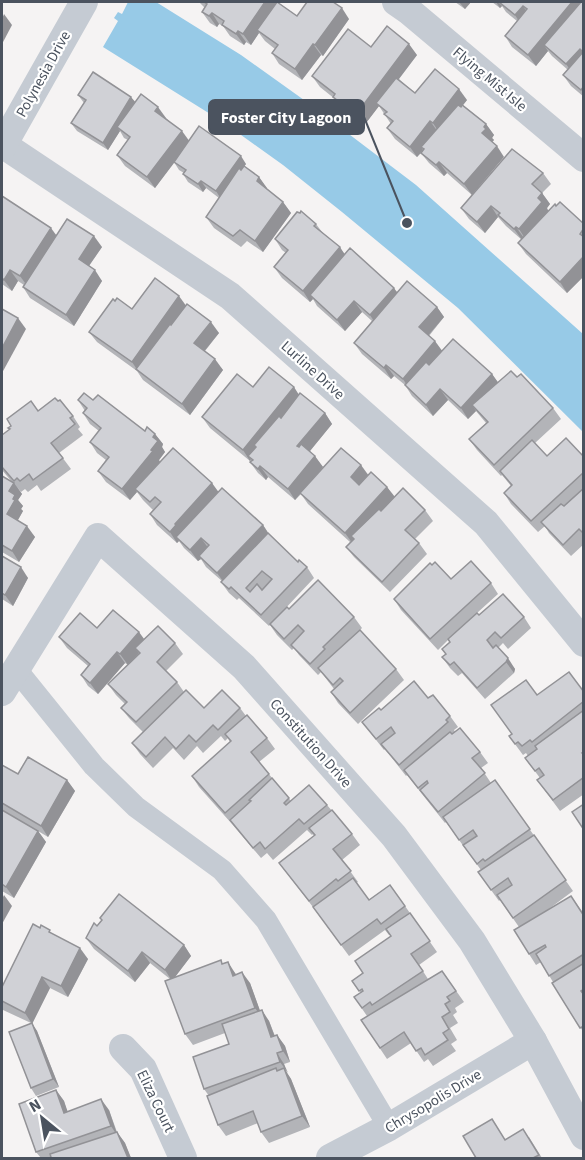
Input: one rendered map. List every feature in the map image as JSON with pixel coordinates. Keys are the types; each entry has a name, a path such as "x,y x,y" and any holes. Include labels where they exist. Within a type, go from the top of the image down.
{"street":[{"name":"Polynesia Drive","path":"2,145 84,2"},
{"name":"Flying Mist Isle","path":"396,2 409,10 584,158"},
{"name":"Lurline Drive","path":"2,145 230,297 486,524 584,643"},
{"name":"Constitution Drive","path":"8,680 98,537 244,668 394,836 472,941 534,1041 584,1136"},
{"path":"8,680 136,807 222,870 266,920 389,1127"},
{"name":"Chrysopolis Drive","path":"330,1158 389,1127 534,1041"},
{"name":"Eliza Court","path":"123,1048 143,1069 183,1158"}],"water":[{"path":"128,2 156,2 241,55 304,100 416,185 583,334 583,432 458,308 342,212 283,165 223,122 103,47 118,21 114,18 118,12 122,14"}],"building":[{"path":"204,2 265,2 243,34 238,31 236,34 222,25 224,21 212,13 209,16 202,12 207,4"},
{"path":"277,2 297,16 307,2 333,2 342,8 295,69 272,53 278,45 257,30"},
{"path":"499,2 572,2 528,55 505,36 527,9 523,6 515,15"},
{"path":"581,2 584,2 584,86 581,90 563,75 583,52 580,49 566,64 544,45"},
{"path":"387,26 409,44 358,112 354,109 352,111 333,97 335,94 312,76 348,29 371,47"},
{"path":"435,69 459,89 433,123 430,121 410,147 387,128 393,121 384,114 387,112 376,103 396,78 415,93"},
{"path":"93,72 131,97 103,143 71,123 86,100 78,95"},
{"path":"141,94 158,107 155,111 182,131 147,177 117,155 130,137 117,127"},
{"path":"458,105 461,107 462,105 486,124 484,127 486,129 482,133 497,146 464,184 439,162 436,165 421,153 424,149 421,147"},
{"path":"199,126 241,156 216,191 201,181 198,184 183,174 186,170 174,162"},
{"path":"512,149 543,173 532,184 542,193 538,198 542,202 519,229 516,227 514,229 491,206 477,222 461,208"},
{"path":"244,166 259,177 257,181 283,202 255,241 240,230 233,236 206,217 239,168 241,170"},
{"path":"2,196 51,228 20,276 10,270 4,280 2,278"},
{"path":"560,202 584,224 580,234 584,237 584,256 560,282 518,243 555,204 556,206"},
{"path":"301,211 316,224 314,226 340,247 303,291 274,267 288,250 275,239 297,212"},
{"path":"67,219 94,236 79,259 95,270 66,315 23,287"},
{"path":"350,248 394,288 370,315 354,301 337,320 310,295"},
{"path":"155,278 179,296 132,362 89,332 113,299 115,301 117,298 132,309"},
{"path":"407,281 437,307 419,327 435,341 403,379 386,365 384,368 354,343"},
{"path":"187,304 211,322 194,343 215,359 182,404 136,369"},
{"path":"2,309 18,318 2,348"},
{"path":"453,339 492,374 461,408 440,389 426,405 405,385 426,362 429,365"},
{"path":"269,367 294,387 243,450 202,417 237,374 253,387"},
{"path":"511,371 517,377 521,374 553,408 494,465 469,439 488,422 472,405"},
{"path":"84,393 93,400 98,395 145,431 147,427 155,434 153,437 158,441 151,450 153,451 122,489 98,471 109,457 90,442 101,428 83,413 87,408 78,400"},
{"path":"300,393 325,413 297,446 301,444 315,456 288,489 260,466 258,469 250,462 253,460 248,456 256,447 254,445 279,416 281,418"},
{"path":"55,398 60,400 73,416 70,418 75,424 51,443 63,458 33,480 29,474 20,481 17,478 14,481 2,467 2,435 11,426 7,419 31,401 38,411"},
{"path":"566,438 584,457 584,472 531,521 504,493 512,485 500,471 532,440 547,456"},
{"path":"173,448 212,483 170,532 150,514 161,502 155,497 150,502 135,489"},
{"path":"341,448 361,465 351,477 359,485 371,472 387,487 345,533 300,493"},
{"path":"2,476 14,483 9,491 15,495 13,499 15,500 7,514 27,526 12,551 2,545"},
{"path":"222,488 263,525 217,573 199,556 209,545 201,538 190,550 176,537"},
{"path":"403,488 425,510 405,530 419,543 382,582 346,547 354,539 351,536 379,509 381,511"},
{"path":"584,488 584,534 579,529 563,545 541,522"},
{"path":"268,533 298,562 299,560 307,567 261,615 231,587 229,589 221,582","holes":["262,571 272,579 262,590 257,584 250,592 246,588"]},
{"path":"2,556 21,567 5,595 2,593"},
{"path":"471,561 491,583 430,639 394,599 430,563 432,565 435,562 451,579"},
{"path":"318,580 354,617 323,647 325,649 310,664 291,645 304,631 298,625 284,639 270,624"},
{"path":"503,594 524,617 501,638 495,632 487,640 493,648 496,645 508,658 477,688 454,662 450,665 442,657 446,654 442,649 450,642 448,639"},
{"path":"113,610 139,632 120,654 117,652 90,683 81,675 90,664 59,637 80,613 97,628"},
{"path":"158,626 175,643 157,662 177,682 136,722 121,708 127,702 108,684 140,653 135,648"},
{"path":"360,630 396,669 350,713 331,692 343,681 340,678 333,685 318,668"},
{"path":"569,672 584,692 584,701 532,742 530,740 522,746 518,742 515,744 509,736 512,734 491,705 526,680 537,695"},
{"path":"414,681 428,698 433,695 450,716 446,720 448,722 399,765 381,744 395,733 391,727 376,739 362,722 379,708 381,710"},
{"path":"186,690 204,708 222,690 240,708 218,730 213,725 196,742 189,735 176,749 165,737 146,757 132,743"},
{"path":"584,710 584,752 582,753 584,755 584,777 553,800 537,780 544,775 539,768 535,771 525,758 537,749 535,746"},
{"path":"247,715 267,738 251,752 269,774 225,813 192,776 231,741 225,734"},
{"path":"460,728 480,752 472,758 485,773 438,812 420,790 428,783 427,781 418,788 404,770 450,732 452,734"},
{"path":"28,757 67,780 41,826 2,803 2,765 18,774"},
{"path":"272,778 289,798 284,803 286,805 309,785 327,805 304,824 299,819 265,849 260,842 253,848 230,820"},
{"path":"495,780 530,829 485,861 483,859 477,864 463,845 477,836 473,830 459,840 443,817"},
{"path":"584,804 584,830 572,812"},
{"path":"2,810 38,831 6,887 2,884"},
{"path":"332,810 352,834 333,849 351,871 338,881 336,879 309,901 279,863 315,835 309,828"},
{"path":"534,835 566,880 513,918 497,895 512,885 508,878 491,890 478,872"},
{"path":"353,878 369,900 390,885 405,906 381,924 377,919 341,945 313,907"},
{"path":"119,894 184,945 165,970 142,952 128,971 86,938 94,923 97,926 102,920 100,918"},
{"path":"571,896 584,916 584,954 549,976 536,954 546,947 545,945 529,954 514,930"},
{"path":"410,913 430,941 411,954 423,971 372,1005 370,1002 362,1008 354,997 363,991 362,989 359,991 352,981 363,973 355,961 391,936 386,929"},
{"path":"33,924 40,928 41,925 50,930 49,932 80,948 61,986 42,977 25,1013 2,1001 2,987"},
{"path":"221,960 222,964 228,962 233,976 242,972 255,1008 185,1034 165,981"},
{"path":"584,963 584,989 581,991 584,995 584,1026 580,1028 552,983"},
{"path":"442,971 456,991 447,997 450,1001 445,1004 450,1012 442,1017 449,1029 443,1033 448,1040 425,1055 421,1048 416,1051 404,1032 380,1048 361,1020"},
{"path":"262,1010 271,1037 277,1035 283,1051 277,1053 280,1062 204,1089 193,1057 229,1044 222,1024"},
{"path":"32,1023 53,1079 31,1088 9,1032"},
{"path":"276,1068 277,1071 284,1068 302,1116 261,1132 253,1111 218,1125 207,1096"},
{"path":"56,1090 64,1113 101,1099 111,1126 36,1152 19,1104"},
{"path":"492,1119 505,1140 523,1129 539,1155 533,1158 476,1158 463,1136"},
{"path":"117,1132 128,1158 49,1158 50,1154"}],"place":[{"name":"Foster City Lagoon","path":"407,223"}]}
